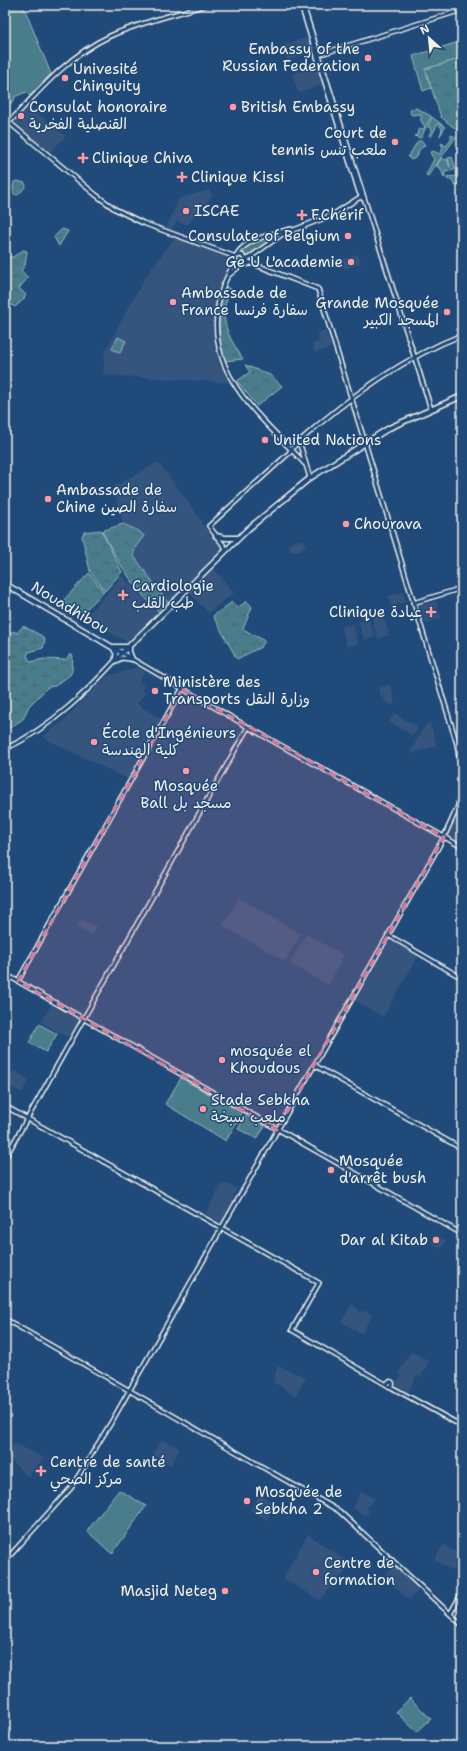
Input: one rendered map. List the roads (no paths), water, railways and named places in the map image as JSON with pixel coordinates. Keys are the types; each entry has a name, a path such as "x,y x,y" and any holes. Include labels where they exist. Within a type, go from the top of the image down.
{"highway":[{"path":"122,653 237,538 266,512 310,477 364,442 430,408 462,395"},
{"path":"216,536 237,538"},
{"name":"Nouadhibou","path":"5,584 122,653"},
{"path":"111,646 129,647"},
{"path":"129,647 129,652 132,659"}],"street":[{"path":"5,127 56,73 82,52 110,36 136,26 206,5"},
{"path":"302,5 430,408"},
{"path":"318,55 462,10"},
{"path":"5,119 96,195 117,210 143,223 229,255 235,258 240,266"},
{"path":"305,464 292,449 249,407 235,385 223,360 217,336 216,316 221,291 235,258 243,246 252,241 332,215 362,196"},
{"path":"228,276 270,241 295,228"},
{"path":"235,258 242,255 245,262"},
{"path":"5,1561 71,1488 278,1130 444,837 458,806 462,778 457,744 318,289 245,262"},
{"path":"226,549 209,526 299,441 351,399 414,357 462,335"},
{"path":"299,441 310,477"},
{"path":"413,603 462,588"},
{"path":"111,646 116,656 112,664"},
{"path":"5,749 34,733 63,712 122,653 248,728 462,847"},
{"path":"112,664 120,659 132,659"},
{"path":"18,982 182,689"},
{"path":"5,1158 248,728"},
{"path":"388,935 462,978"},
{"path":"5,974 462,1234"},
{"path":"314,1065 462,1149"},
{"path":"5,1106 319,1283 292,1330 462,1426"},
{"path":"5,1319 342,1513 462,1625"},
{"path":"450,1614 462,1593"}],"place":[{"name":"Embassy of the Russian Federation","path":"368,58"},
{"name":"Univesité Chinguity","path":"65,78"},
{"name":"British Embassy","path":"233,107"},
{"name":"Consulat honoraire القنصلية الفخرية","path":"21,116"},
{"name":"Court de tennis ملعب تنس","path":"395,142"},
{"name":"Clinique Chiva","path":"83,158"},
{"name":"Clinique Kissi","path":"182,177"},
{"name":"ISCAE","path":"186,211"},
{"name":"F.Chérif","path":"302,215"},
{"name":"Consulate of Belgium","path":"348,236"},
{"name":"Ge U L'academie","path":"351,262"},
{"name":"Ambassade de France سفارة فرنسا","path":"173,302"},
{"name":"Grande Mosquée المسجد الكبير","path":"447,312"},
{"name":"United Nations","path":"265,440"},
{"name":"Ambassade de Chine سفارة الصين","path":"48,499"},
{"name":"Chourava","path":"346,524"},
{"name":"Cardiologie طب القلب","path":"123,595"},
{"name":"Clinique عيادة","path":"431,612"},
{"name":"Ministère des Transports وزارة النقل","path":"155,691"},
{"name":"École d'Ingénieurs كلية الهندسة","path":"94,742"},
{"name":"Mosquée Ball مسجد بل","path":"186,771"},
{"name":"mosquée el Khoudous","path":"222,1060"},
{"name":"Stade Sebkha ملعب سبخة","path":"203,1109"},
{"name":"Mosquée d'arrêt bush","path":"331,1170"},
{"name":"Dar al Kitab","path":"436,1240"},
{"name":"Centre de santé مركز الصحي","path":"41,1471"},
{"name":"Mosquée de Sebkha 2","path":"247,1501"},
{"name":"Centre de formation","path":"316,1572"},
{"name":"Masjid Neteg","path":"225,1591"}]}
